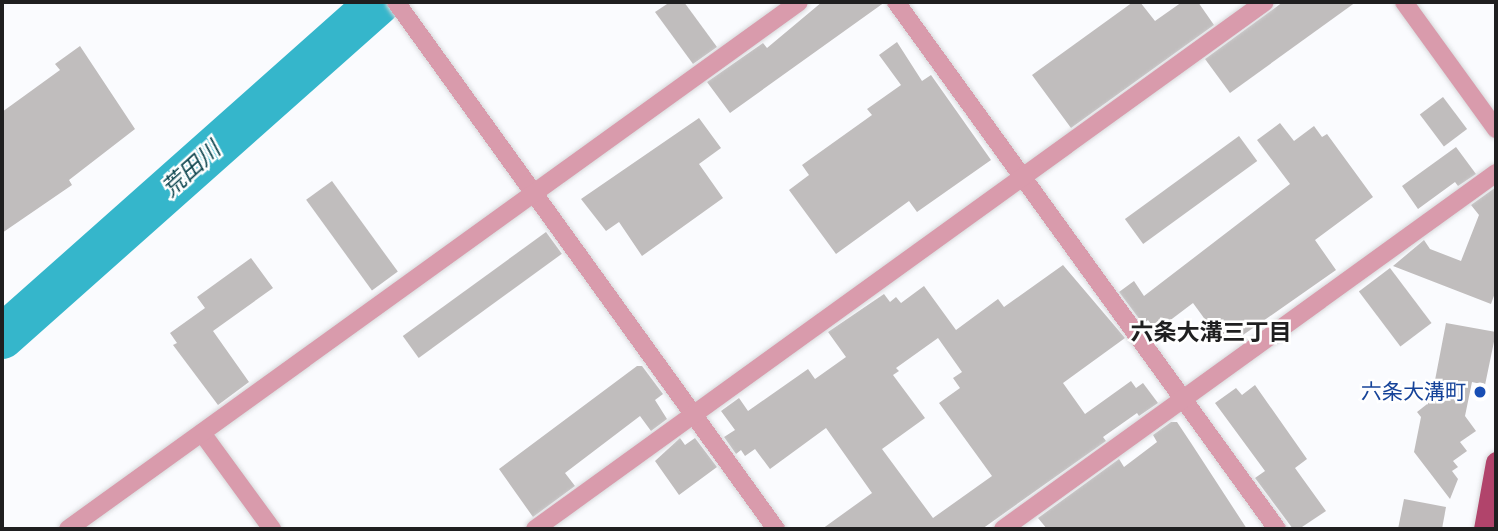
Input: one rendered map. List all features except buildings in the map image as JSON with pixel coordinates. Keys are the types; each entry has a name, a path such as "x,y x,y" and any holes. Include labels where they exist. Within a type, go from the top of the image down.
{"main road":[{"path":"1484,529 1496,462"}],"street":[{"path":"396,2 776,529"},
{"path":"68,529 799,2"},
{"path":"896,2 1277,529"},
{"path":"535,529 1265,2"},
{"path":"1404,2 1496,129"},
{"path":"1003,529 1496,173"},
{"path":"202,433 272,529"}],"waterway":[{"name":"荒田川","path":"2,337 379,2"}],"place":[{"name":"六条大溝町","path":"1480,392"}],"district":[{"name":"六条大溝三丁目","path":"1211,332"}]}
